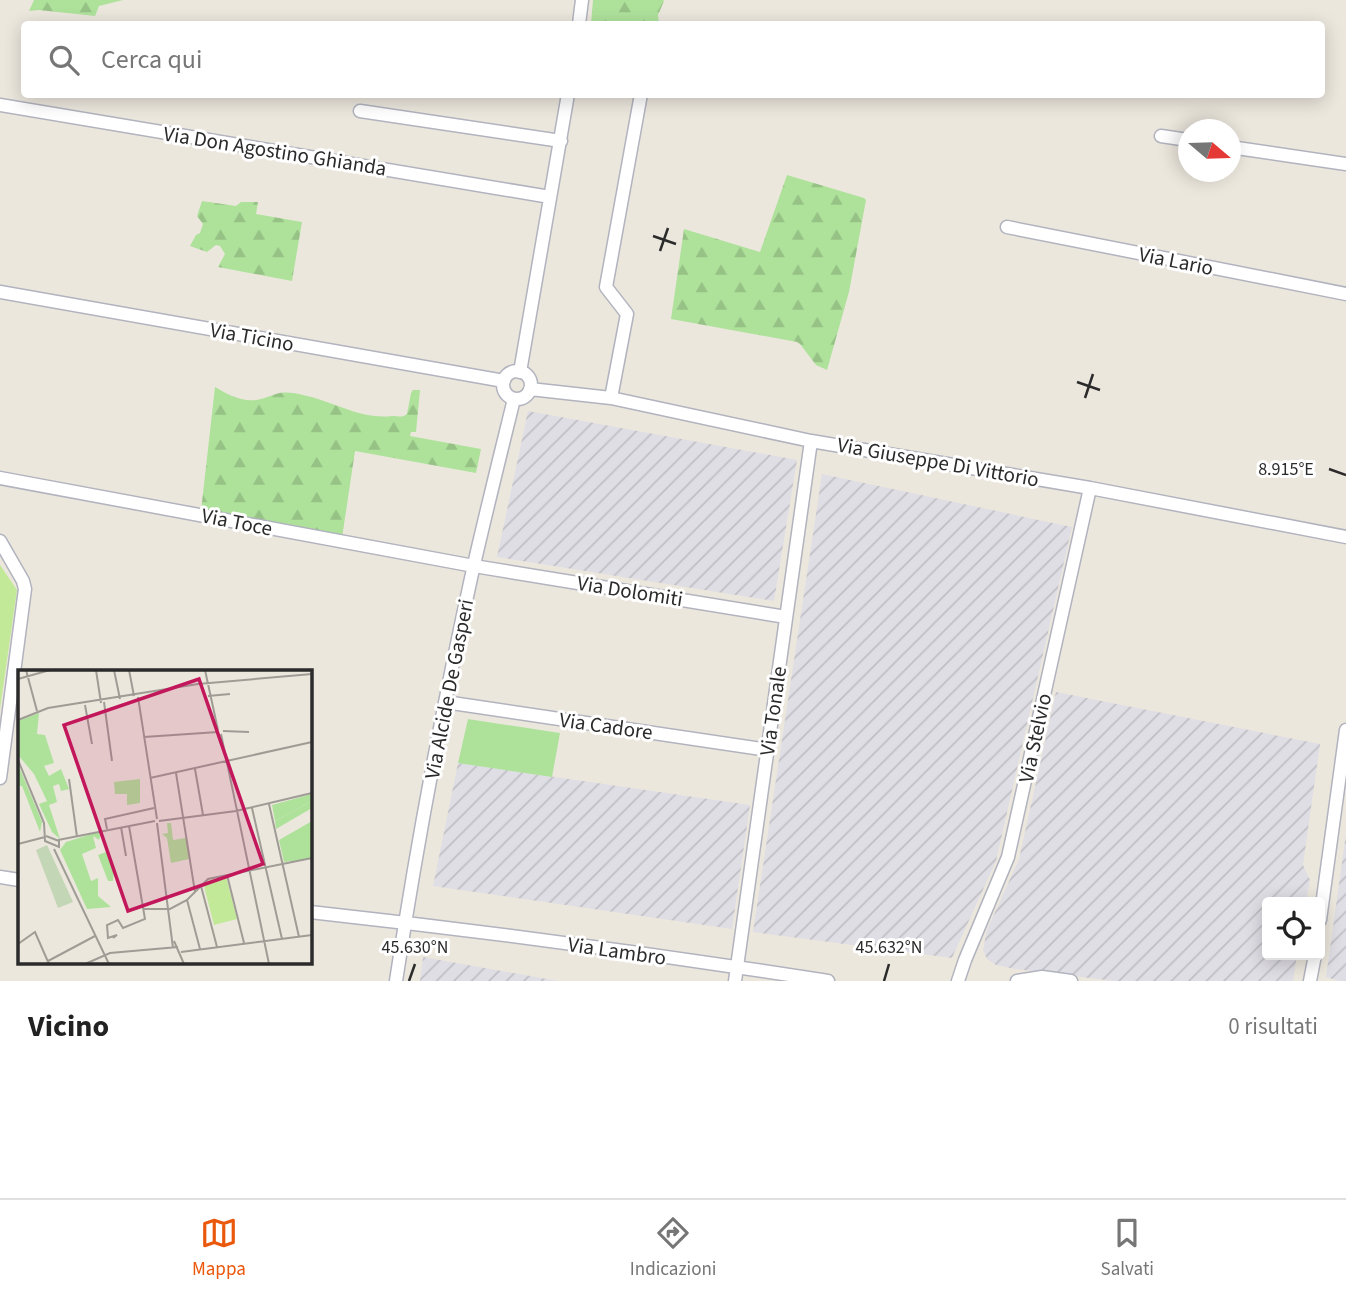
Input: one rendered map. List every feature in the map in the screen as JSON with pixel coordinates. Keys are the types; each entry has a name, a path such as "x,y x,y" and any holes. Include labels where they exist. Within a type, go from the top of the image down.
{"street":[{"path":"579,21 582,0"},
{"path":"520,372 567,98"},
{"path":"611,398 627,314 607,287 640,98"},
{"name":"Via Don Agostino Ghianda","path":"0,105 550,197"},
{"path":"360,111 561,141"},
{"path":"1161,136 1178,139"},
{"path":"1241,149 1346,164"},
{"name":"Via Lario","path":"1007,228 1346,294"},
{"name":"Via Ticino","path":"0,292 504,381"},
{"path":"520,372 530,380 530,389 526,396 514,399 506,394 503,385 509,374 520,372"},
{"name":"Via Giuseppe Di Vittorio","path":"530,389 611,398 811,441 1090,488 1346,537"},
{"name":"Via Alcide De Gasperi","path":"396,981 445,702 514,399"},
{"name":"Via Tonale","path":"735,981 811,441"},
{"name":"Via Toce","path":"0,478 474,566"},
{"name":"Via Stelvio","path":"958,981 1008,857 1090,488"},
{"path":"0,541 25,589 4,721 0,778"},
{"name":"Via Dolomiti","path":"474,566 786,617"},
{"name":"Via Cadore","path":"445,702 768,750"},
{"path":"1323,897 1346,730"},
{"path":"0,877 18,880"},
{"name":"Via Lambro","path":"312,912 405,922 828,981"},
{"path":"1310,981 1314,960"},
{"path":"1017,981 1042,977 1070,981"}],"shaded area":[{"path":"528,411 797,460 774,601 497,557"},
{"path":"822,474 1072,527 996,861 952,958 753,932"},
{"path":"1056,692 1320,744 1303,865 1310,880 1307,897 1262,897 1262,960 1296,960 1293,981 1114,981 996,965 987,959 983,950 987,930 1019,859"},
{"path":"458,763 750,805 732,929 433,886"},
{"path":"1346,834 1346,981 1339,981 1326,977"},
{"path":"423,957 558,981 420,981"}],"green space":[{"path":"34,0 123,0 99,6 95,16 29,11"},
{"path":"593,0 664,1 658,15 659,21 591,21"},
{"path":"787,175 866,200 849,292 827,370 816,365 797,342 671,319 684,229 760,252"},
{"path":"202,201 236,206 241,202 258,202 256,214 302,222 292,281 218,267 225,254 220,246 216,245 207,252 190,246 203,224 197,216"},
{"path":"215,387 245,400 286,392 358,413 400,417 407,414 413,390 420,390 416,432 411,432 410,436 481,449 476,473 355,451 342,538 201,511"},
{"path":"0,565 17,590 0,709"},
{"path":"468,719 560,733 552,777 458,763"}]}
